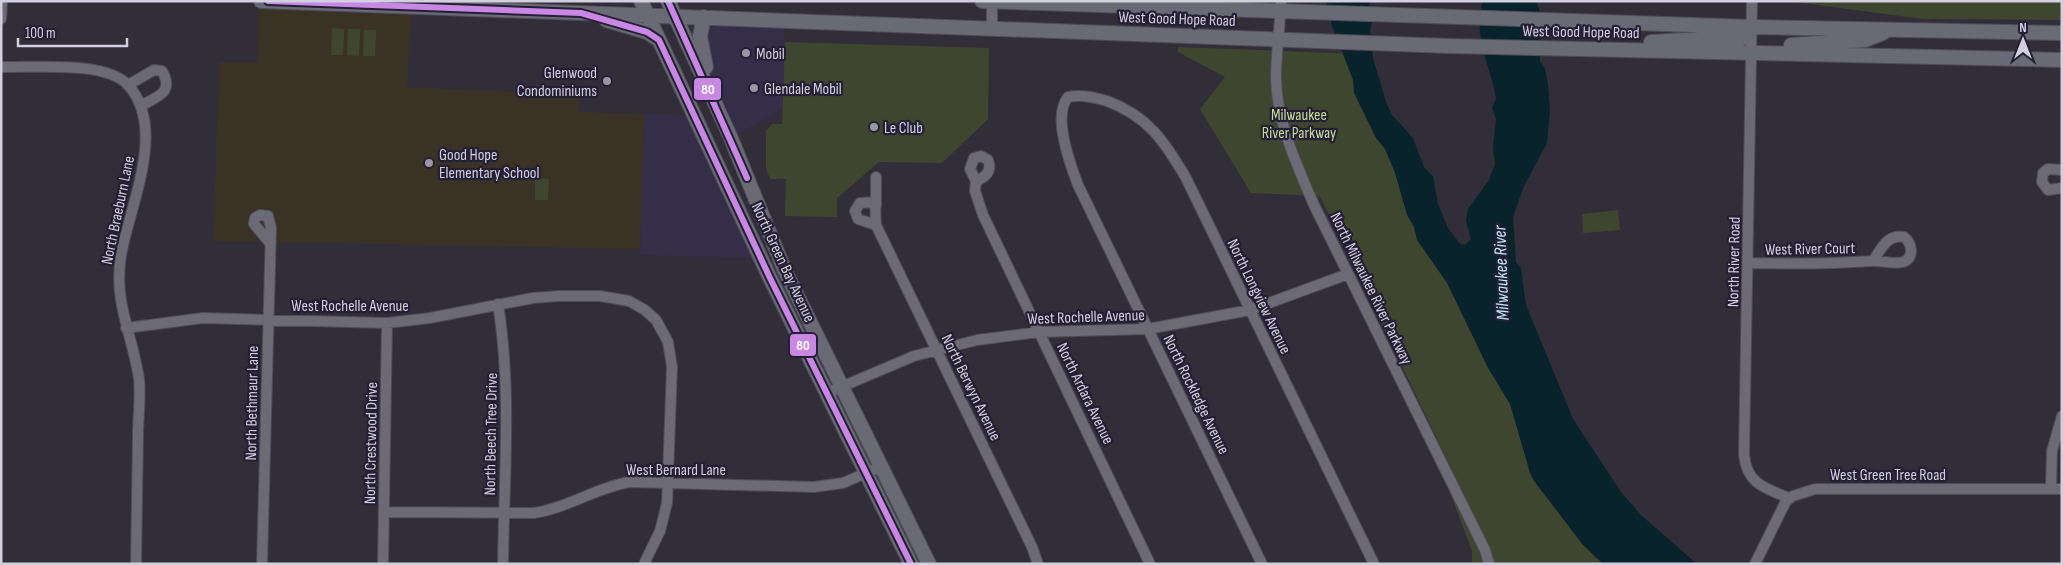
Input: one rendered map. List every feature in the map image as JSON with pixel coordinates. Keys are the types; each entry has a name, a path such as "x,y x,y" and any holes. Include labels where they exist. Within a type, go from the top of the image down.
{"main road":[{"name":"West Good Hope Road","path":"261,1 1456,46 2062,60"},
{"name":"North Green Bay Avenue","path":"641,1 770,278 911,564"},
{"name":"North Green Bay Avenue","path":"668,1 721,116 785,271 928,564"},
{"name":"West Good Hope Road","path":"982,1 1281,6 1326,12 1457,18 2062,34"},
{"path":"582,13 647,32 659,40"},
{"path":"704,17 700,26 700,42 721,116"},
{"path":"1611,49 1642,42 1703,39 1738,40 1743,38 1752,27"},
{"path":"1750,53 1762,45 1802,45 1864,40 1892,30"}],"street":[{"path":"1,19 2,1"},
{"path":"992,1 992,28"},
{"name":"North River Road","path":"1752,1 1745,463 1750,475 1757,483 1789,498"},
{"name":"North Milwaukee River Parkway","path":"1281,6 1276,81 1287,135 1308,190 1485,550 1489,564"},
{"name":"North Braeburn Lane","path":"1,67 91,69 112,74 128,85 142,106 146,128 143,162 121,256 118,281 126,328 139,379 136,564"},
{"path":"128,85 154,70 162,71 167,80 166,89 160,96 142,106"},
{"name":"North Longview Avenue","path":"1068,97 1093,97 1114,104 1142,118 1152,128 1186,178 1374,564"},
{"name":"North Rockledge Avenue","path":"1068,97 1064,103 1063,118 1068,158 1078,186 1262,564"},
{"path":"2062,170 2048,169 2043,173 2042,182 2048,190 2062,188"},
{"name":"North Berwyn Avenue","path":"876,178 876,225 1032,546 1038,564"},
{"name":"North Ardara Avenue","path":"976,180 975,191 983,215 1150,564"},
{"path":"876,206 871,201 864,202 857,206 855,211 858,219 876,225"},
{"name":"North Bethmaur Lane","path":"262,564 270,243"},
{"name":"West River Court","path":"1748,263 1842,264 1873,261"},
{"name":"West Rochelle Avenue","path":"828,393 887,366 936,350 977,340 1039,332 1148,329 1250,310 1348,274"},
{"name":"West Rochelle Avenue","path":"126,328 203,318 387,323 430,318 498,304 559,296 610,296 638,305 656,320 668,342 672,368 669,482"},
{"name":"North Beech Tree Drive","path":"498,304 504,340 506,377 503,564"},
{"name":"North Crestwood Drive","path":"383,564 387,323"},
{"path":"2051,488 2052,451 2062,416"},
{"name":"West Bernard Lane","path":"384,512 534,513 558,508 614,484 669,482 814,487 843,482 880,467"},
{"path":"644,564 664,519 669,482"},
{"name":"West Green Tree Road","path":"1789,498 1804,492 1828,488 2062,489"},
{"path":"1755,564 1789,498"}],"shaded area":[{"name":"Good Hope Elementary School","path":"259,1 412,7 407,87 580,95 579,112 644,114 640,249 213,241 219,62 257,63"},
{"path":"704,17 785,20 783,109 730,138 703,57"},
{"path":"644,114 696,116 761,258 640,255"}],"green space":[{"path":"1788,1 2062,1 2062,20 1923,19"},
{"path":"332,28 344,29 343,55 331,55"},
{"path":"348,29 360,29 359,56 347,55"},
{"path":"364,30 376,30 375,56 363,56"},
{"name":"Le Club","path":"785,42 989,48 988,119 942,163 879,162 837,198 837,217 785,216 786,179 770,179 766,168 766,131 772,124 782,124"},
{"name":"Milwaukee River Parkway","path":"1178,47 1360,54 1426,200 1659,564 1472,564 1472,551 1443,474 1454,474 1320,196 1251,193 1200,109 1225,77 1178,52"},
{"path":"535,178 549,179 548,200 535,200"},
{"path":"1618,210 1620,230 1583,233 1582,214"}],"water":[{"name":"Milwaukee River","path":"1326,1 1369,1 1373,58 1386,102 1392,115 1413,138 1424,167 1433,176 1438,204 1448,228 1460,244 1465,245 1471,239 1466,221 1468,209 1489,180 1495,163 1493,147 1496,119 1492,108 1496,98 1481,38 1480,14 1483,1 1536,1 1540,12 1540,61 1545,69 1548,84 1550,111 1547,143 1524,186 1513,217 1516,262 1521,268 1526,305 1573,419 1621,492 1641,515 1697,564 1603,564 1583,545 1534,481 1510,404 1488,368 1447,283 1417,240 1385,149 1376,138 1354,93 1353,80 1332,26"}],"transit line":[{"name":"80","path":"268,1 581,13 647,32 659,40 770,278 911,564"},
{"name":"80","path":"668,1 747,178"}],"place":[{"name":"Mobil","path":"746,53"},
{"name":"Glenwood Condominiums","path":"607,81"},
{"name":"Glendale Mobil","path":"754,88"},
{"name":"Le Club","path":"874,127"},
{"name":"Good Hope Elementary School","path":"429,163"}]}
